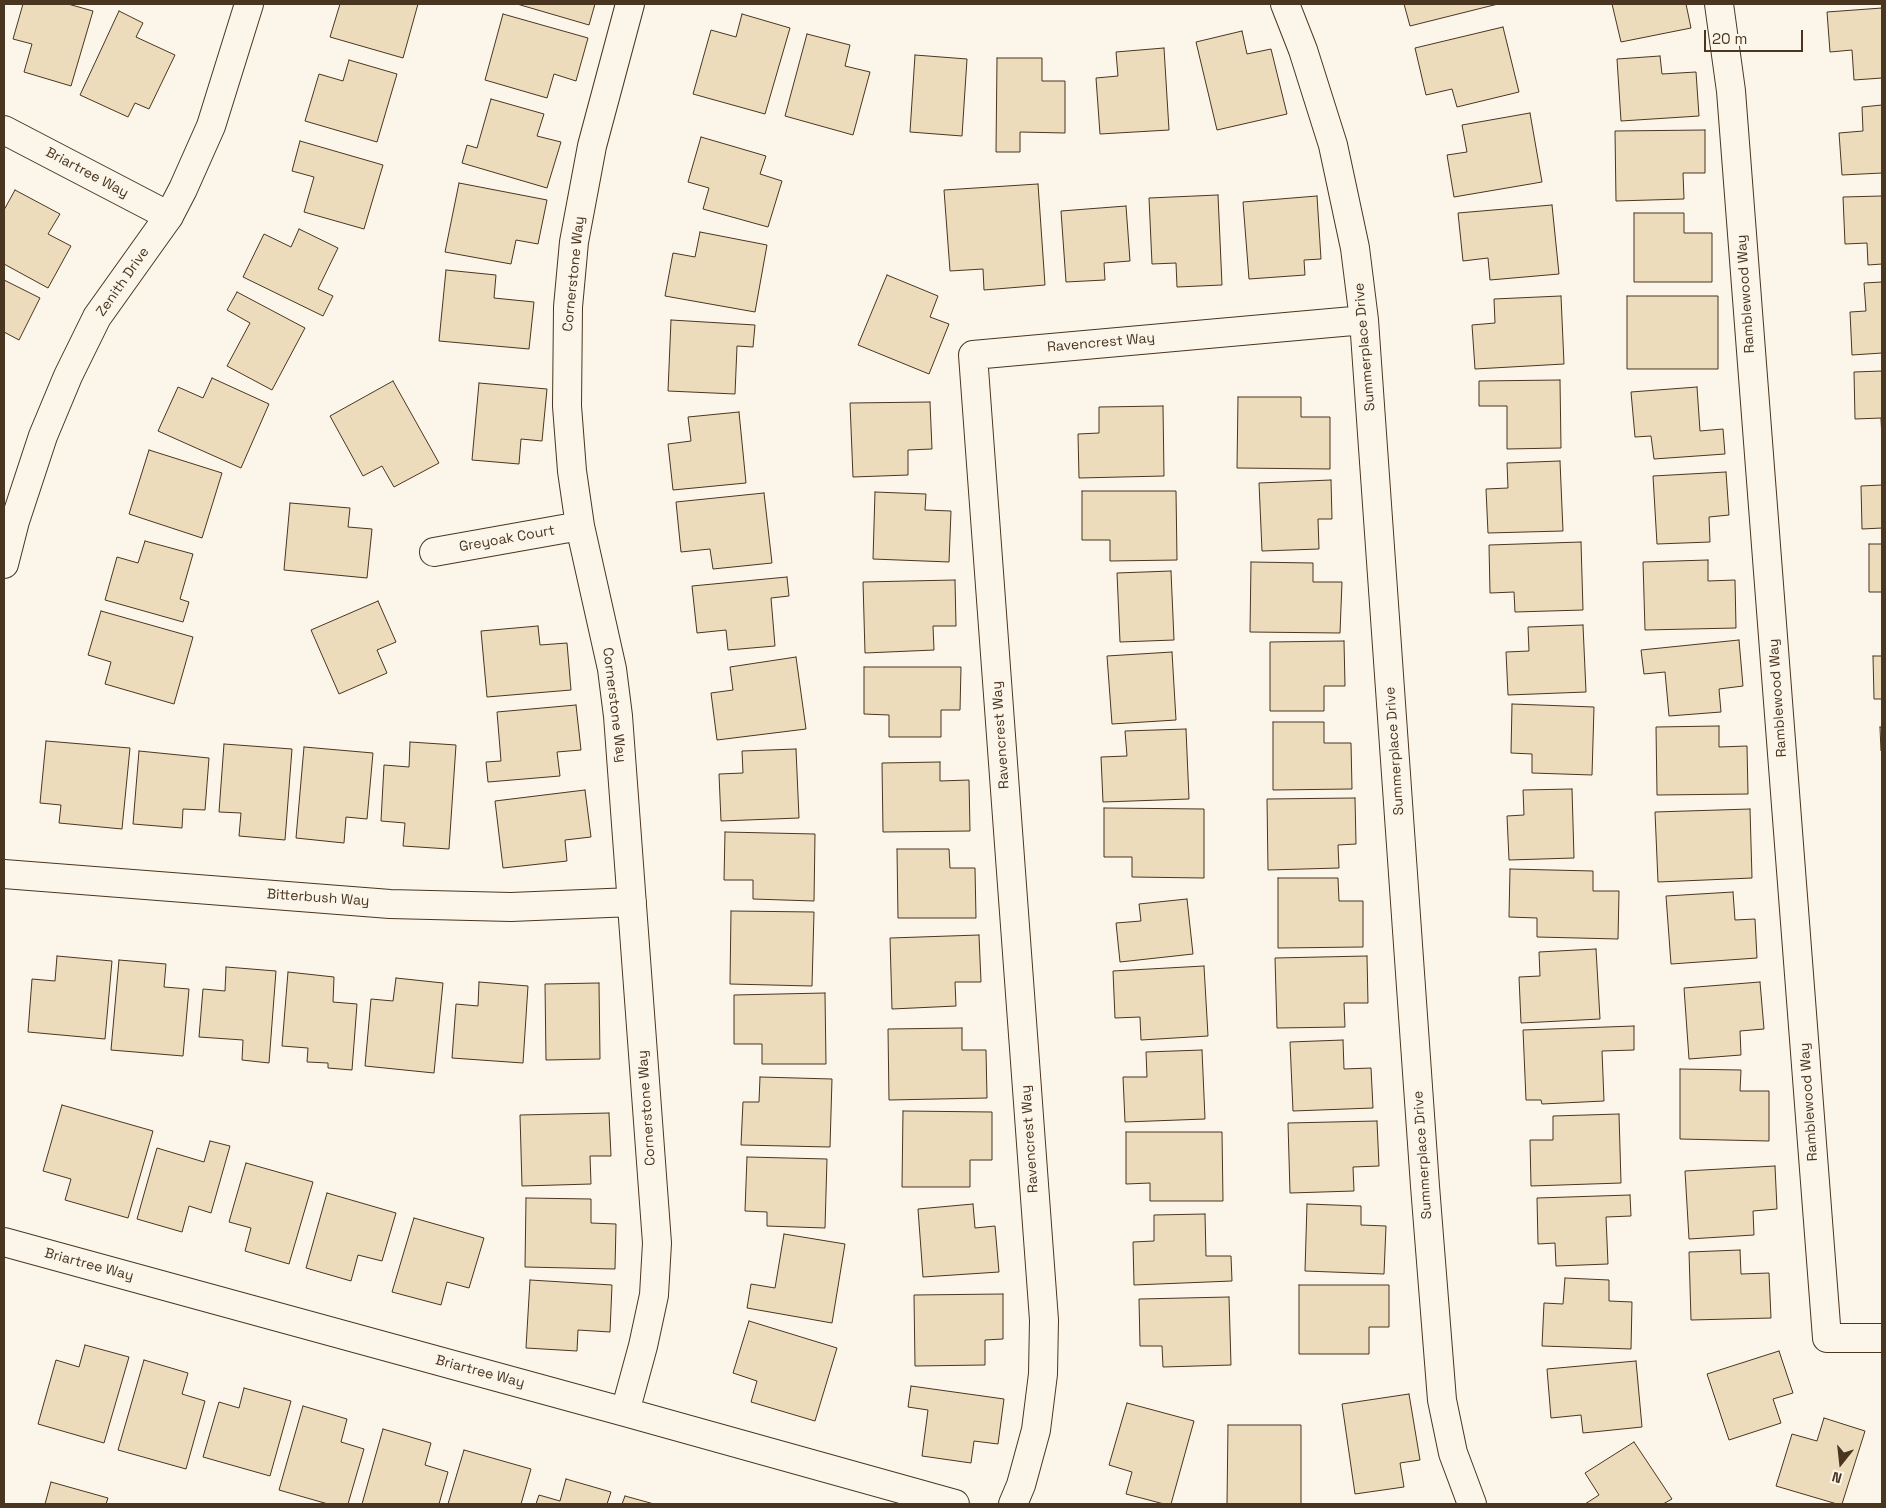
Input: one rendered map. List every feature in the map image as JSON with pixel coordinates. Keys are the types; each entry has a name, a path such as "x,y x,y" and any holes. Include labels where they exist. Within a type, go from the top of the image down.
{"street":[{"name":"Zenith Drive","path":"4,564 15,521 42,436 68,376 97,317 170,216 184,189 211,126 249,4"},
{"name":"Cornerstone Way","path":"625,1412 643,1346 654,1295 657,1243 618,716 612,669 580,526 572,471 567,406 568,298 574,242 592,146 630,4"},
{"name":"Summerplace Drive","path":"1285,4 1303,50 1333,145 1356,248 1364,320 1441,1391 1453,1453 1467,1502"},
{"name":"Ramblewood Way","path":"1719,4 1732,111 1827,1338 1882,1338"},
{"name":"Briartree Way","path":"4,130 170,216"},
{"name":"Ravencrest Way","path":"1014,1504 1021,1486 1036,1430 1044,1374 1044,1320 973,355 1364,320"},
{"name":"Greyoak Court","path":"434,552 580,526"},
{"name":"Bitterbush Way","path":"4,874 390,904 511,907 632,902"},
{"name":"Briartree Way","path":"4,1242 955,1504"}],"building":[{"path":"23,4 68,4 93,11 71,86 24,72 32,44 13,39"},
{"path":"340,4 418,4 403,58 330,37"},
{"path":"517,4 595,4 589,25"},
{"path":"1404,4 1498,4 1410,26"},
{"path":"1612,4 1686,4 1691,28 1621,42"},
{"path":"1882,8 1882,78 1854,80 1852,50 1830,52 1827,12"},
{"path":"119,11 143,23 136,37 175,55 149,109 135,103 128,117 80,95"},
{"path":"503,14 588,38 576,81 554,74 547,98 485,80"},
{"path":"742,14 790,28 765,114 693,94 711,30 736,37"},
{"path":"1503,27 1519,92 1457,107 1452,89 1426,95 1415,48"},
{"path":"1242,31 1247,54 1271,49 1287,114 1217,130 1196,42"},
{"path":"807,34 850,45 845,66 870,72 853,135 785,116"},
{"path":"1164,48 1169,130 1100,134 1096,78 1118,76 1116,52"},
{"path":"915,55 967,59 962,136 910,132"},
{"path":"1660,56 1662,74 1696,72 1699,116 1621,121 1617,59"},
{"path":"997,58 1042,58 1042,81 1065,81 1065,133 1020,132 1020,152 996,152"},
{"path":"349,60 397,74 377,142 305,121 319,74 343,81"},
{"path":"491,99 544,114 537,136 561,142 547,188 462,163 467,145 477,148"},
{"path":"1882,105 1882,173 1842,175 1839,133 1863,131 1862,107"},
{"path":"1530,113 1542,182 1454,197 1447,155 1467,152 1462,125"},
{"path":"1705,130 1705,173 1683,173 1684,199 1616,201 1615,131"},
{"path":"701,137 766,156 760,174 782,181 768,227 703,209 709,188 688,182"},
{"path":"300,141 383,165 364,229 304,212 314,177 292,171"},
{"path":"459,183 547,200 538,244 516,240 511,264 445,252"},
{"path":"1038,184 1045,285 984,290 983,269 950,271 944,190"},
{"path":"15,190 60,214 48,234 71,246 48,288 4,264 4,210"},
{"path":"1218,195 1222,285 1177,287 1176,263 1152,264 1149,198"},
{"path":"1317,196 1321,259 1304,260 1305,275 1249,279 1243,202"},
{"path":"1882,196 1882,264 1868,265 1867,243 1845,244 1843,197"},
{"path":"1552,205 1559,274 1490,280 1488,258 1463,261 1458,213"},
{"path":"1126,206 1130,261 1104,263 1105,280 1066,282 1061,211"},
{"path":"1634,213 1684,213 1684,233 1712,233 1712,282 1634,282"},
{"path":"299,229 338,248 318,289 333,296 323,316 243,277 264,234 291,247"},
{"path":"700,232 767,245 755,312 665,296 673,253 695,257"},
{"path":"446,270 496,275 494,298 534,302 529,349 439,341"},
{"path":"887,275 938,296 930,317 949,324 929,374 858,345"},
{"path":"4,280 40,298 19,340 4,332"},
{"path":"1882,282 1882,353 1852,355 1850,312 1866,311 1864,283"},
{"path":"237,292 305,328 272,390 227,366 250,323 227,310"},
{"path":"1561,296 1564,364 1475,369 1472,325 1495,323 1494,299"},
{"path":"1627,296 1718,296 1718,369 1627,369"},
{"path":"671,320 755,325 753,347 737,346 735,394 668,391"},
{"path":"1882,371 1882,440 1881,418 1855,419 1854,372"},
{"path":"212,378 269,404 241,468 158,431 178,387 203,398"},
{"path":"1560,380 1561,448 1507,449 1507,406 1479,406 1479,381"},
{"path":"393,381 439,463 394,487 382,466 363,476 330,416"},
{"path":"479,383 547,389 542,441 521,439 519,464 472,460"},
{"path":"1697,387 1700,431 1723,429 1725,454 1654,459 1651,436 1635,437 1631,392"},
{"path":"1238,397 1301,397 1301,417 1330,417 1330,469 1237,468"},
{"path":"930,402 932,449 908,450 908,475 853,477 850,403"},
{"path":"1163,406 1164,476 1079,478 1078,434 1099,433 1099,407"},
{"path":"739,412 746,483 673,490 668,444 691,441 688,417"},
{"path":"149,450 222,473 202,538 129,514"},
{"path":"1560,461 1563,531 1488,533 1486,489 1508,488 1507,463"},
{"path":"1726,472 1729,515 1709,517 1710,542 1657,544 1653,476"},
{"path":"1331,480 1332,519 1318,519 1319,549 1262,551 1259,483"},
{"path":"1882,485 1882,528 1862,529 1861,486"},
{"path":"1082,491 1176,491 1177,560 1110,561 1110,540 1082,540"},
{"path":"875,492 926,494 925,510 951,511 949,562 873,559"},
{"path":"764,493 772,563 713,569 710,549 681,552 676,502"},
{"path":"290,503 350,508 348,527 372,529 367,578 284,570"},
{"path":"145,541 193,554 180,599 189,602 183,622 105,600 117,557 138,563"},
{"path":"1581,542 1583,610 1515,612 1514,592 1490,593 1489,545"},
{"path":"1869,544 1882,544 1882,592 1869,592"},
{"path":"1708,560 1708,581 1735,580 1736,628 1645,630 1643,562"},
{"path":"1251,562 1313,563 1313,582 1342,582 1340,633 1250,632"},
{"path":"1171,571 1174,640 1120,642 1117,573"},
{"path":"787,577 789,596 771,598 775,646 728,650 726,630 697,633 692,586"},
{"path":"955,580 956,626 933,626 934,650 865,653 863,582"},
{"path":"378,601 396,642 377,650 387,673 339,694 311,630"},
{"path":"101,611 193,637 174,704 105,684 111,662 88,655"},
{"path":"1583,625 1586,692 1508,695 1506,652 1529,651 1528,627"},
{"path":"538,626 540,645 567,643 571,690 487,697 481,631"},
{"path":"1739,640 1743,686 1719,689 1721,712 1669,716 1665,672 1644,674 1641,650"},
{"path":"1344,641 1345,686 1324,686 1324,711 1270,711 1270,642"},
{"path":"1172,652 1176,720 1112,724 1107,656"},
{"path":"1873,656 1882,656 1882,699 1874,699"},
{"path":"796,657 806,729 717,740 711,693 733,690 730,667"},
{"path":"864,667 961,667 960,710 941,710 941,737 889,737 889,715 864,714"},
{"path":"1512,704 1594,707 1592,775 1532,773 1532,754 1511,753"},
{"path":"576,705 581,750 557,752 560,776 488,782 486,762 501,761 497,712"},
{"path":"1273,722 1324,722 1324,743 1351,743 1352,789 1273,790"},
{"path":"1719,726 1719,747 1747,746 1748,794 1657,795 1656,727"},
{"path":"1880,727 1882,727 1882,751 1881,751"},
{"path":"1186,729 1189,799 1103,802 1101,757 1127,756 1125,731"},
{"path":"46,741 130,748 122,829 59,823 61,805 40,803"},
{"path":"410,742 456,745 449,849 403,846 405,823 381,821 384,765 409,767"},
{"path":"224,744 292,749 285,840 239,836 241,813 219,812"},
{"path":"304,747 373,753 367,819 346,817 344,843 296,838"},
{"path":"796,749 799,818 721,821 719,774 743,773 742,751"},
{"path":"139,751 209,758 205,810 183,809 182,828 133,824"},
{"path":"940,762 940,781 969,780 970,831 883,832 882,763"},
{"path":"1572,789 1574,858 1509,860 1507,816 1524,815 1523,790"},
{"path":"585,790 591,837 565,840 567,861 503,868 495,801"},
{"path":"1355,798 1356,844 1338,845 1339,868 1268,870 1267,799"},
{"path":"1104,808 1204,809 1204,878 1132,877 1132,857 1104,857"},
{"path":"1750,809 1752,878 1658,882 1655,812"},
{"path":"725,832 815,834 814,901 753,899 753,880 724,880"},
{"path":"897,849 949,849 950,868 975,868 976,918 898,918"},
{"path":"1510,869 1593,871 1593,891 1619,891 1618,939 1537,937 1537,918 1509,917"},
{"path":"1278,878 1338,878 1339,901 1363,901 1363,947 1278,948"},
{"path":"1733,892 1735,920 1755,919 1757,958 1671,964 1666,896"},
{"path":"1187,899 1193,954 1120,962 1116,923 1141,921 1139,904"},
{"path":"731,911 814,912 812,986 730,984"},
{"path":"979,935 981,982 955,982 956,1006 892,1009 890,938"},
{"path":"1596,949 1600,1019 1521,1023 1519,977 1540,976 1539,952"},
{"path":"57,956 112,961 105,1039 28,1032 32,979 55,981"},
{"path":"1367,956 1368,1003 1344,1003 1345,1027 1277,1028 1275,958"},
{"path":"119,960 166,964 164,987 189,989 183,1056 111,1050"},
{"path":"1204,966 1208,1036 1141,1040 1140,1017 1115,1018 1113,971"},
{"path":"226,967 276,971 269,1063 242,1060 243,1040 199,1037 203,989 225,991"},
{"path":"288,972 334,977 333,1002 357,1004 352,1070 328,1068 328,1063 307,1062 308,1048 282,1046"},
{"path":"396,978 443,983 434,1073 365,1066 371,999 393,1001"},
{"path":"479,982 528,986 523,1063 452,1058 456,1004 478,1006"},
{"path":"1760,982 1764,1029 1740,1031 1741,1055 1689,1059 1684,988"},
{"path":"599,983 600,1059 546,1060 545,984"},
{"path":"825,993 826,1064 762,1064 762,1044 734,1044 734,995"},
{"path":"1634,1026 1634,1050 1602,1051 1604,1101 1542,1104 1541,1100 1526,1100 1523,1030"},
{"path":"962,1028 962,1050 986,1050 987,1098 889,1100 888,1029"},
{"path":"1343,1040 1344,1069 1371,1068 1373,1108 1293,1111 1290,1042"},
{"path":"1202,1050 1205,1119 1125,1122 1123,1077 1147,1077 1146,1052"},
{"path":"1680,1069 1741,1070 1740,1091 1769,1091 1769,1141 1680,1139"},
{"path":"760,1077 832,1079 830,1147 741,1145 743,1102 759,1102"},
{"path":"62,1105 153,1131 128,1218 65,1200 71,1179 43,1171"},
{"path":"903,1111 992,1112 992,1160 970,1160 970,1187 902,1187"},
{"path":"609,1113 611,1156 590,1156 591,1184 522,1186 520,1115"},
{"path":"1619,1114 1621,1183 1531,1186 1530,1140 1553,1140 1553,1116"},
{"path":"1377,1121 1379,1166 1353,1167 1354,1191 1290,1193 1288,1123"},
{"path":"1126,1132 1222,1132 1223,1201 1150,1201 1150,1183 1126,1184"},
{"path":"210,1141 230,1146 211,1213 189,1206 182,1232 137,1219 157,1148 204,1162"},
{"path":"747,1157 827,1159 825,1228 767,1226 767,1212 745,1211"},
{"path":"246,1163 313,1182 289,1264 245,1251 251,1228 229,1222"},
{"path":"1775,1166 1777,1209 1753,1211 1754,1235 1689,1239 1685,1171"},
{"path":"327,1193 396,1213 382,1261 358,1255 351,1281 306,1268"},
{"path":"1630,1195 1631,1216 1606,1217 1608,1264 1556,1266 1555,1243 1538,1244 1537,1198"},
{"path":"526,1198 591,1199 591,1223 616,1224 615,1269 525,1267"},
{"path":"973,1204 975,1228 995,1226 999,1272 923,1277 918,1209"},
{"path":"1307,1204 1361,1206 1361,1225 1386,1226 1384,1274 1305,1271"},
{"path":"1205,1214 1206,1256 1231,1256 1232,1281 1134,1285 1133,1242 1154,1241 1154,1215"},
{"path":"414,1218 484,1238 469,1288 447,1282 441,1305 392,1292"},
{"path":"784,1234 845,1244 832,1323 747,1308 751,1284 775,1288"},
{"path":"1740,1250 1741,1274 1769,1273 1771,1318 1691,1320 1689,1252"},
{"path":"1565,1278 1609,1280 1609,1301 1632,1302 1631,1349 1542,1346 1544,1303 1563,1304"},
{"path":"530,1280 612,1285 610,1332 578,1330 577,1351 526,1348"},
{"path":"1299,1285 1389,1285 1389,1327 1369,1327 1369,1354 1299,1354"},
{"path":"1003,1294 1003,1339 985,1340 985,1365 915,1366 914,1295"},
{"path":"1229,1297 1231,1365 1163,1367 1162,1346 1140,1346 1139,1299"},
{"path":"749,1321 837,1348 815,1421 751,1402 757,1381 733,1373"},
{"path":"85,1345 129,1357 104,1443 38,1424 56,1360 79,1367"},
{"path":"1779,1351 1793,1393 1773,1399 1781,1423 1729,1440 1707,1374"},
{"path":"144,1360 188,1373 182,1394 205,1401 186,1469 118,1450"},
{"path":"1636,1361 1642,1427 1583,1433 1581,1415 1551,1418 1547,1369"},
{"path":"911,1386 1004,1399 998,1444 974,1441 971,1463 922,1456 928,1410 908,1407"},
{"path":"244,1388 291,1401 270,1476 203,1457 219,1402 239,1408"},
{"path":"1409,1394 1420,1460 1400,1463 1404,1487 1355,1494 1342,1404"},
{"path":"1127,1403 1194,1421 1171,1504 1164,1504 1126,1494 1132,1472 1109,1465"},
{"path":"303,1406 347,1419 341,1442 364,1449 348,1504 328,1504 279,1490"},
{"path":"1824,1418 1865,1431 1842,1504 1776,1486 1792,1434 1817,1441"},
{"path":"1228,1425 1301,1425 1301,1504 1227,1504"},
{"path":"383,1429 431,1443 425,1465 448,1472 439,1504 362,1504"},
{"path":"1634,1442 1672,1499 1663,1504 1585,1504 1599,1495 1585,1473"},
{"path":"464,1450 531,1469 521,1504 448,1504"},
{"path":"566,1479 611,1492 607,1504 536,1504 539,1495 560,1501"},
{"path":"51,1482 108,1498 106,1504 45,1504"},
{"path":"625,1496 654,1504 622,1504"}]}
